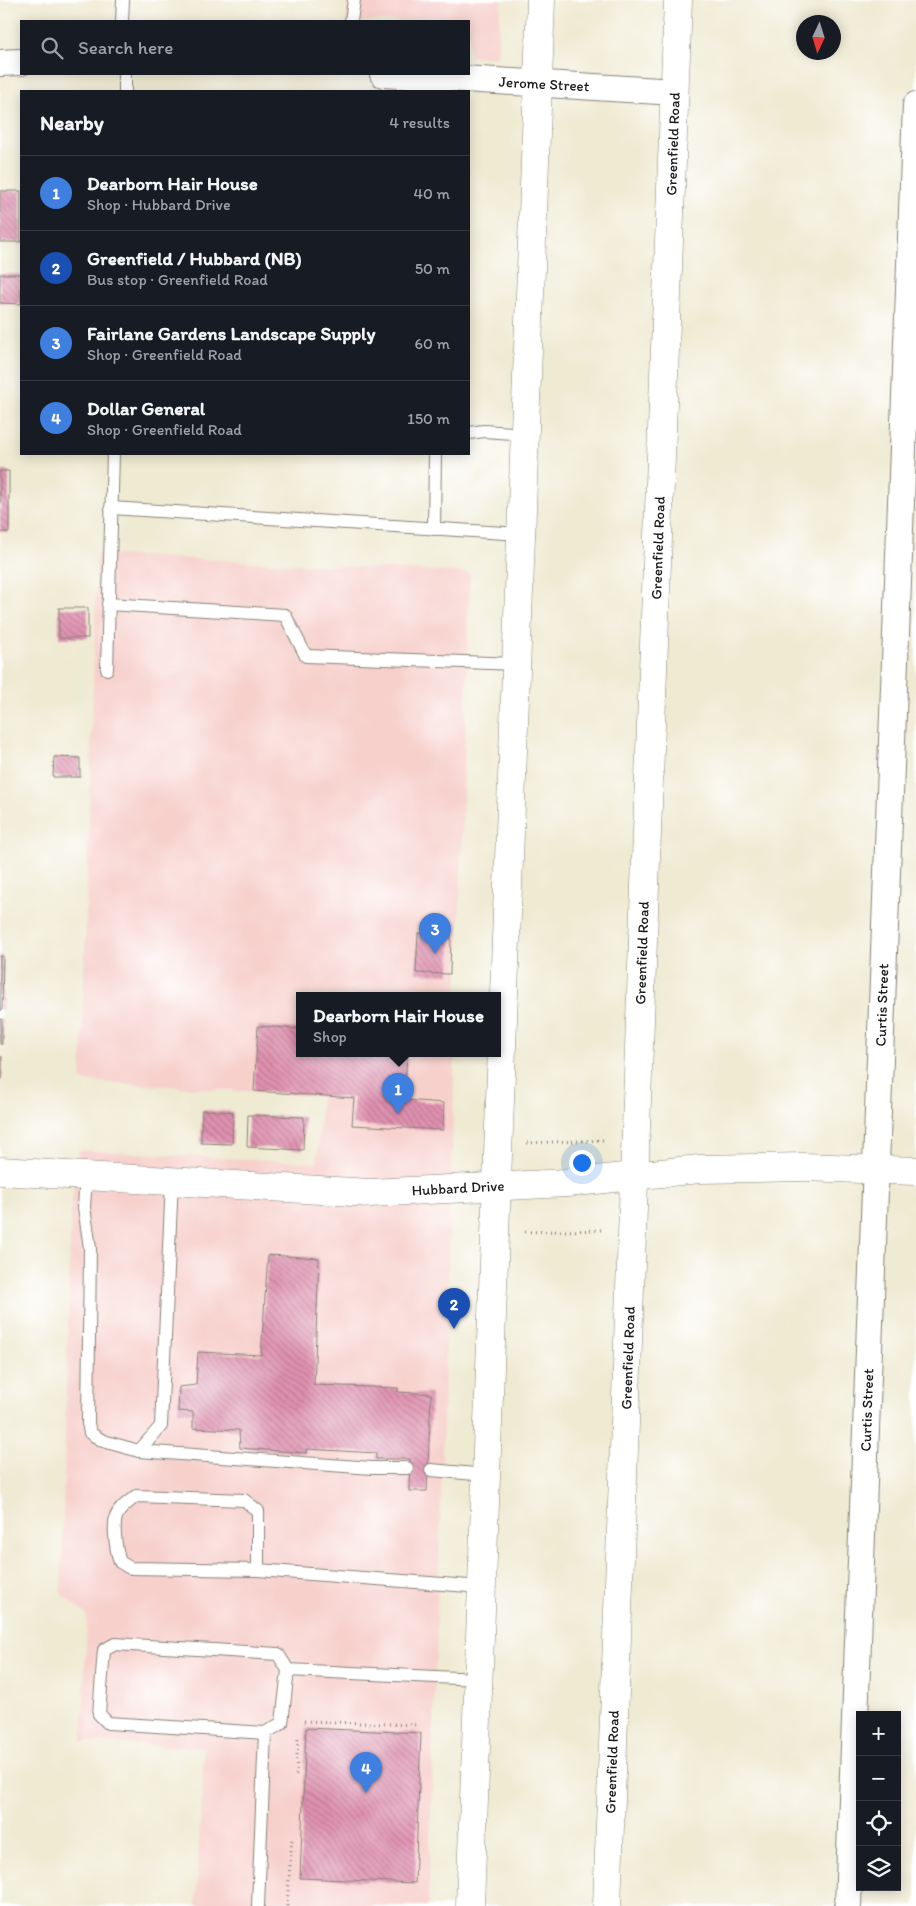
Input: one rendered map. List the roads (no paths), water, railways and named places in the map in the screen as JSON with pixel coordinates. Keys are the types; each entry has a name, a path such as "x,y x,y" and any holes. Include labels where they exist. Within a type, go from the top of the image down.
{"main road":[{"path":"470,1906 541,0"},
{"name":"Greenfield Road","path":"607,1906 678,0"},
{"name":"Hubbard Drive","path":"0,1170 370,1193 567,1182 699,1169 803,1167 916,1171"}],"street":[{"path":"0,63 20,62"},
{"name":"Jerome Street","path":"400,75 675,92"},
{"name":"Curtis Street","path":"848,1906 916,105"}],"lane":[{"path":"122,20 123,0"},
{"path":"351,20 354,0"},
{"path":"125,75 125,90"},
{"path":"470,433 484,431 525,434"},
{"path":"107,669 113,455"},
{"path":"434,529 435,455"},
{"path":"111,508 521,534"},
{"path":"108,604 285,614 306,656 516,664"},
{"path":"86,1176 84,1207 90,1248 88,1423 90,1433 103,1441 139,1452 372,1468 407,1468"},
{"path":"139,1452 161,1426 172,1181"},
{"path":"431,1470 486,1475"},
{"path":"258,1570 258,1511 244,1500 136,1496 124,1505 116,1517 116,1550 120,1562 130,1568 258,1570 482,1587"},
{"path":"115,1644 278,1654 288,1670 282,1723 265,1733 108,1723 99,1714 104,1650 115,1644"},
{"path":"288,1670 478,1679"},
{"path":"258,1906 265,1733"}],"place":[{"name":"Fairlane Gardens Landscape Supply","path":"435,954"},
{"name":"Dearborn Hair House","path":"398,1114"},
{"name":"Greenfield / Hubbard (NB)","path":"454,1329"},
{"name":"Dollar General","path":"366,1793"}]}
